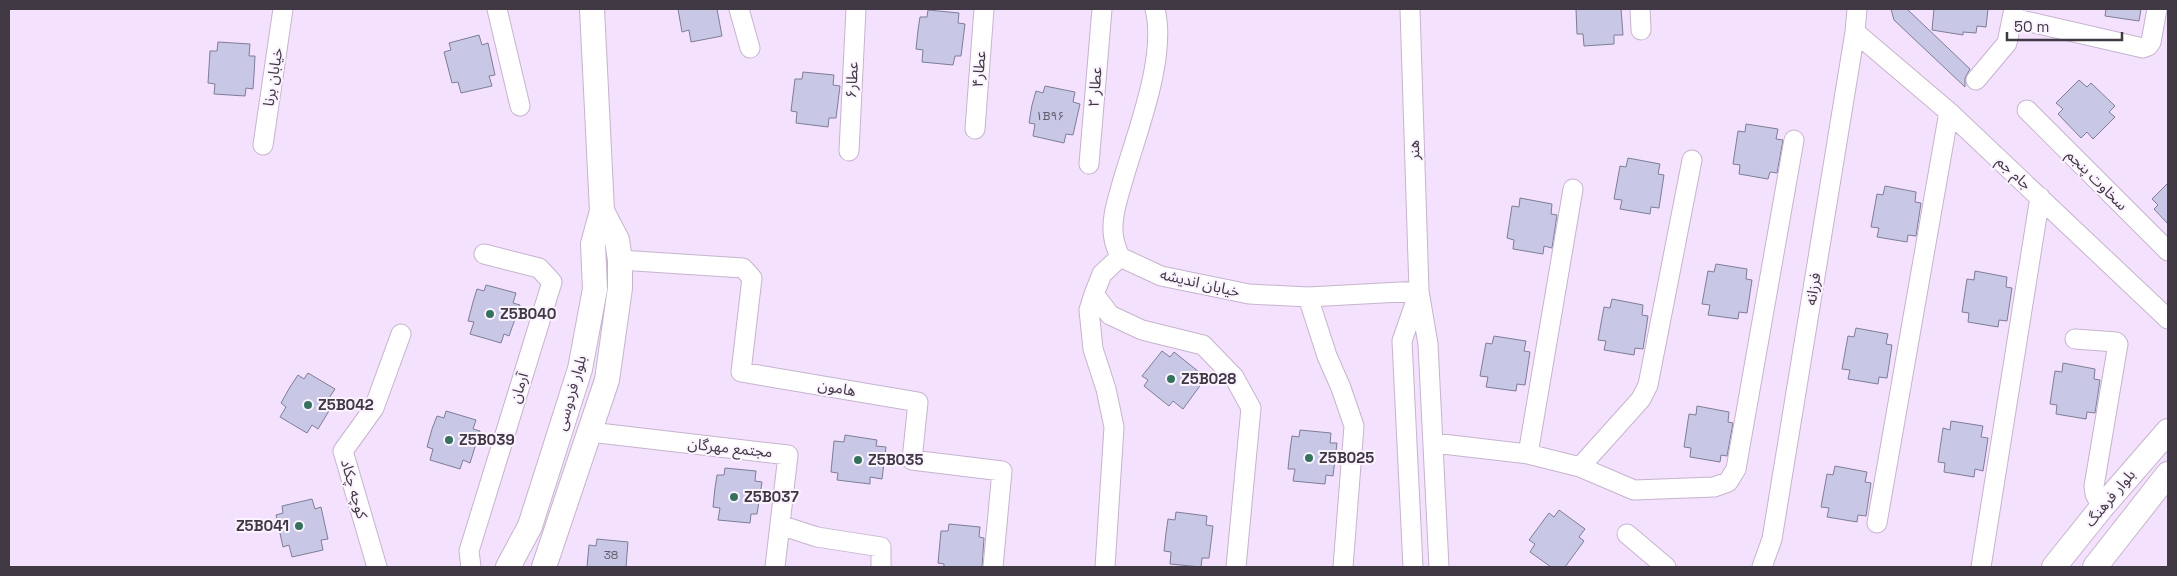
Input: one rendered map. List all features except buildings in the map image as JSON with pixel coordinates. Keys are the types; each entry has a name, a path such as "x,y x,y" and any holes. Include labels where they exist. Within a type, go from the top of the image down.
{"main road":[{"name":"بلوار فردوسی","path":"508,567 530,526 580,368 594,289 593,244 602,211 592,9"},
{"name":"بلوار فردوسی","path":"544,567 607,380 620,288 620,260 617,240 602,211"},
{"name":"بلوار فرهنگ","path":"2054,567 2102,507 2168,431"},
{"name":"بلوار فرهنگ","path":"2095,567 2168,474"}],"street":[{"name":"خیابان برنا","path":"263,145 283,9"},
{"path":"498,9 520,106"},
{"path":"740,9 750,48"},
{"name":"عطار۶","path":"849,151 856,9"},
{"name":"عطار۴","path":"974,130 984,9"},
{"name":"عطار ۲","path":"1089,164 1102,9"},
{"path":"1105,567 1114,427 1106,389 1093,349 1089,310 1102,274 1120,257 1113,238 1115,207 1150,90 1157,56 1158,19 1155,9"},
{"name":"هنر","path":"1410,9 1419,291 1428,344 1439,567"},
{"path":"1640,9 1641,30"},
{"name":"فرزانه","path":"1762,567 1772,539 1855,32 1857,9"},
{"path":"1976,80 2007,43 2013,14 2144,48 2151,42 2157,9"},
{"name":"جام جم","path":"1855,32 1949,112 2168,319"},
{"name":"سخاوت پنجم","path":"2027,110 2168,251"},
{"path":"1877,523 1949,112"},
{"path":"1434,444 1528,454 1580,467 1634,490 1714,487 1728,482 1736,469 1794,140"},
{"path":"1580,467 1641,399 1648,385 1692,160"},
{"path":"1528,454 1573,189"},
{"path":"1981,567 2040,197"},
{"name":"آرمان","path":"471,567 469,551 552,282 539,268 484,254"},
{"name":"خیابان اندیشه","path":"1120,257 1161,276 1250,294 1308,297 1419,291"},
{"name":"هامون","path":"620,260 743,268 752,278 741,372 918,402 912,460 1002,471 993,567"},
{"name":"هنر","path":"1414,567 1402,341 1419,291"},
{"path":"1094,294 1110,315 1142,330 1203,345 1234,377 1251,408 1236,567"},
{"path":"1308,297 1327,356 1341,388 1354,426 1342,567"},
{"name":"کوچه چکاد","path":"377,567 343,451 374,408 401,334"},
{"path":"2075,339 2116,342 2118,344 2094,486 2095,494 2102,507"},
{"name":"مجتمع مهرگان","path":"590,432 788,454 775,567"},
{"path":"780,525 817,537 881,547 881,567"},
{"path":"1627,534 1666,567"}],"place":[{"name":"Z5B040","path":"490,314"},
{"name":"Z5B028","path":"1171,379"},
{"name":"Z5B042","path":"308,405"},
{"name":"Z5B039","path":"449,440"},
{"name":"Z5B025","path":"1309,458"},
{"name":"Z5B035","path":"858,460"},
{"name":"Z5B037","path":"734,497"},
{"name":"Z5B041","path":"299,526"}]}
